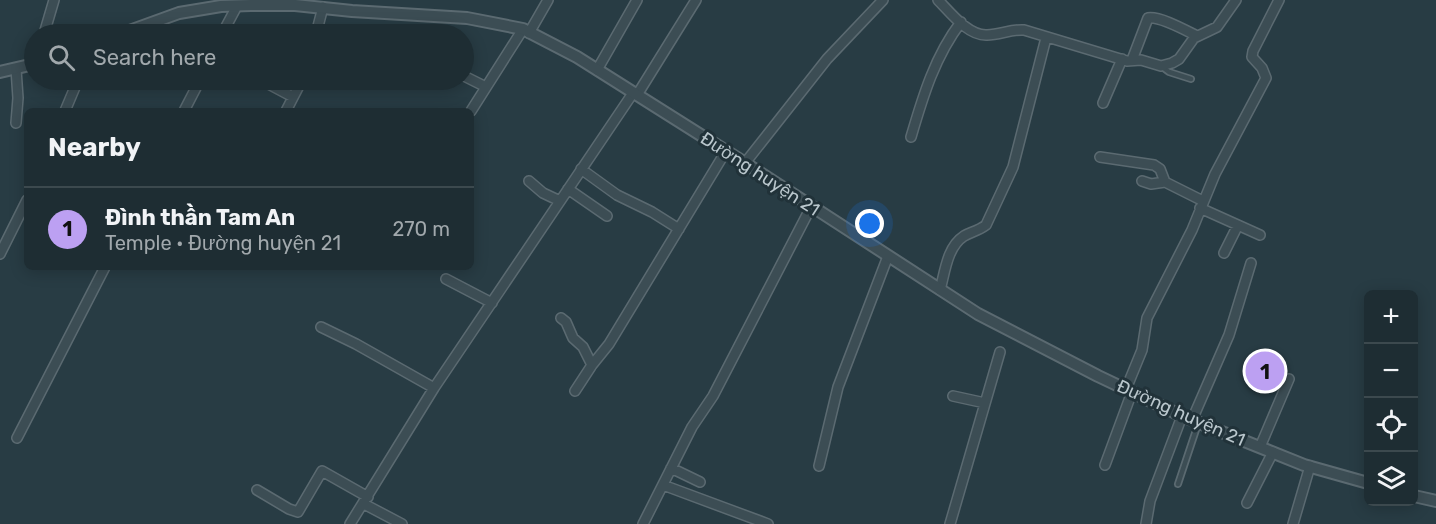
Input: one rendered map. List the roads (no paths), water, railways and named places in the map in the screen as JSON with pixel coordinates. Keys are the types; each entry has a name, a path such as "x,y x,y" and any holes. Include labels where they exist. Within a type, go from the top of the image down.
{"street":[{"path":"47,24 54,0"},
{"path":"473,108 548,0"},
{"path":"597,70 637,0"},
{"path":"350,524 434,388 581,169 635,94 696,0"},
{"path":"745,163 827,58 883,0"},
{"path":"938,0 976,34 985,36 1024,30 1122,59 1141,60 1161,66 1179,59 1197,36 1217,27 1236,0"},
{"path":"1106,465 1142,350 1147,318 1192,230 1215,174 1266,78 1262,68 1252,57 1253,51 1279,0"},
{"name":"Đường huyện 21","path":"149,24 179,13 221,3 237,6 264,2 323,7 354,6 467,18 526,31 577,57 978,314 1191,420 1310,466 1364,482"},
{"path":"227,24 237,6"},
{"path":"319,24 323,7"},
{"path":"1132,60 1148,18 1158,19 1197,36"},
{"path":"911,137 940,53 961,22"},
{"path":"940,290 950,251 963,237 979,231 986,225 1013,166 1046,38"},
{"path":"1103,103 1122,59"},
{"path":"0,72 24,67"},
{"path":"16,69 18,98 16,123"},
{"path":"474,81 486,87"},
{"path":"67,108 74,90"},
{"path":"186,108 195,90"},
{"path":"280,90 294,97"},
{"path":"288,108 297,90"},
{"path":"575,391 609,344 726,151"},
{"path":"1100,157 1154,165 1160,169 1165,182 1238,225 1260,235"},
{"path":"581,169 617,195 652,212 679,229"},
{"path":"529,181 543,193 560,201"},
{"path":"1142,181 1151,184 1165,182"},
{"path":"568,189 607,216"},
{"path":"0,254 24,206"},
{"path":"643,524 692,427 713,396 811,207"},
{"path":"1224,253 1238,225"},
{"path":"819,466 838,387 888,256"},
{"path":"1146,524 1150,501 1191,420 1229,335 1251,263"},
{"path":"17,438 103,270"},
{"path":"446,279 492,303"},
{"path":"561,318 566,322 573,338 583,347 592,365"},
{"path":"321,327 434,388"},
{"path":"950,524 1000,352"},
{"path":"1260,447 1289,379"},
{"path":"953,396 985,403"},
{"path":"1246,504 1273,452"},
{"path":"1293,524 1310,466"},
{"path":"671,468 700,482"},
{"path":"257,490 298,512 322,471 402,524"},
{"path":"663,485 768,524"},
{"path":"1418,497 1436,501"}],"lane":[{"path":"1161,66 1169,72 1191,80"},
{"path":"1178,484 1191,420"}],"place":[{"name":"Đình thần Tam An","path":"1265,371"}]}
